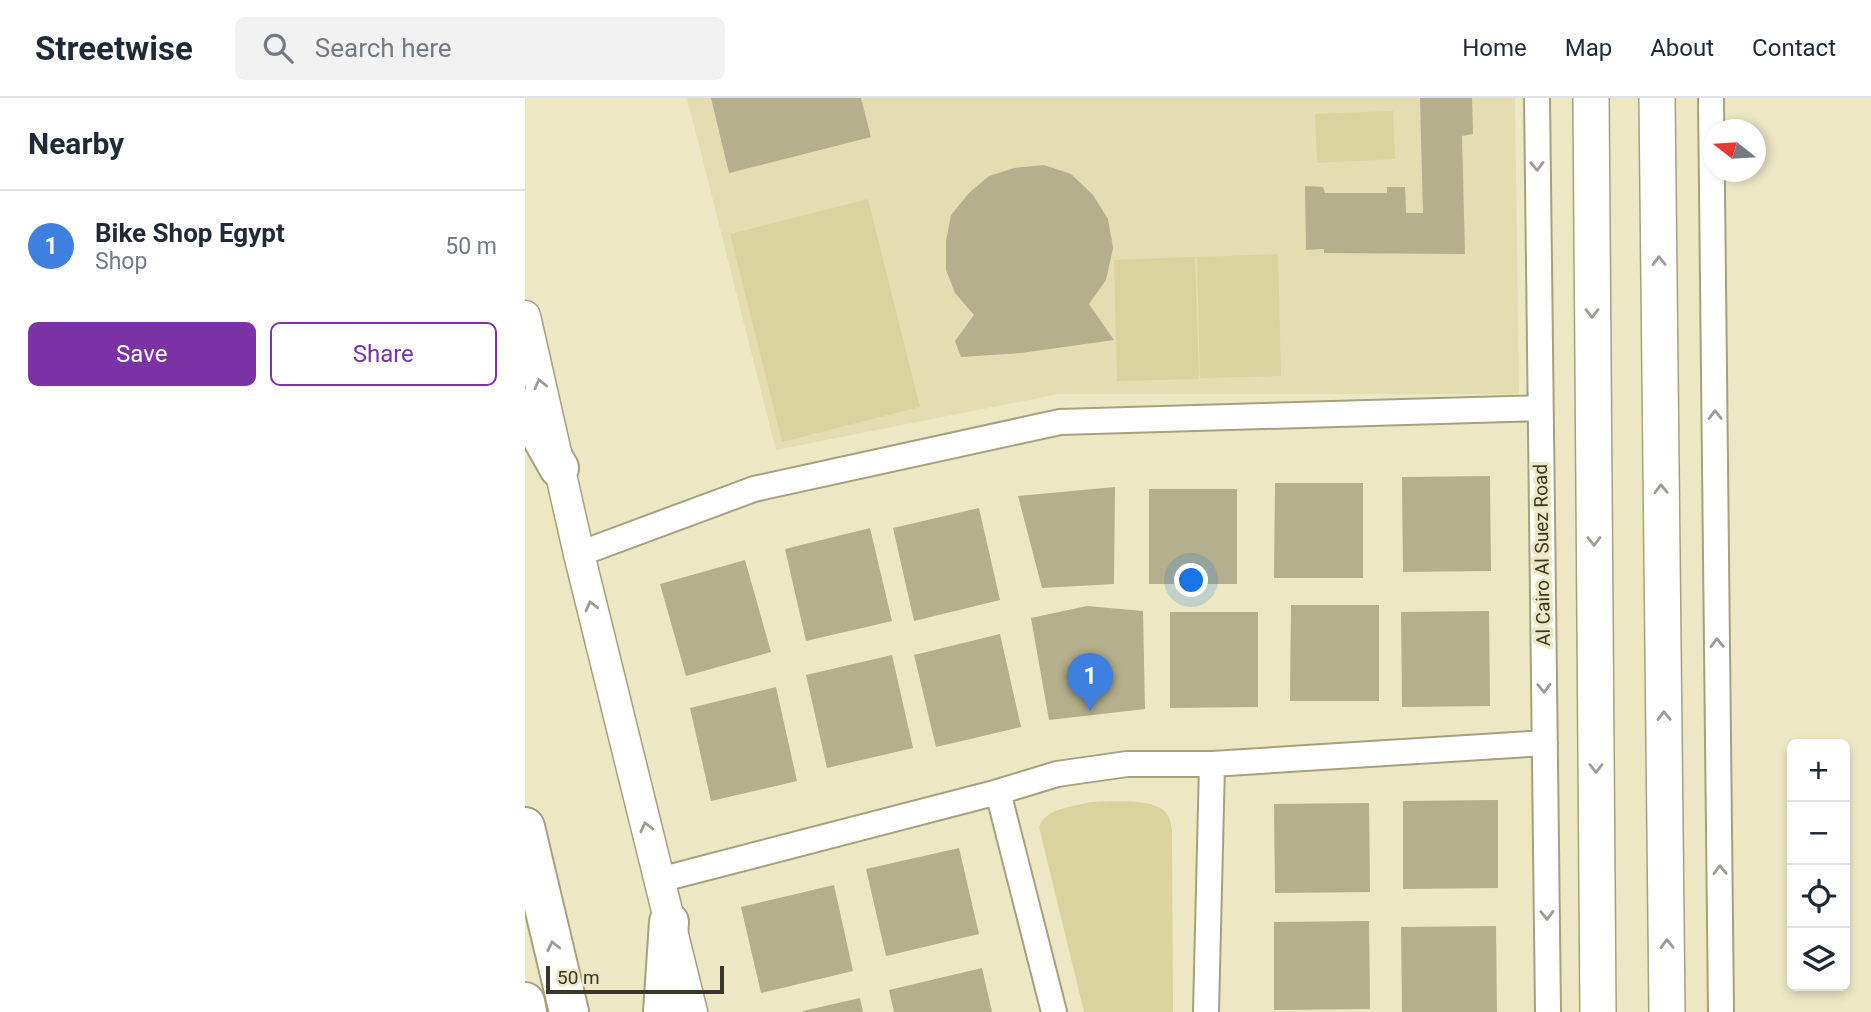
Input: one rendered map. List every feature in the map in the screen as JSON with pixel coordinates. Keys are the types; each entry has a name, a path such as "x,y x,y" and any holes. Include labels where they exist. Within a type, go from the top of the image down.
{"main road":[{"path":"1591,98 1598,1012"},
{"path":"1657,98 1667,1012"},
{"path":"525,408 559,468"},
{"path":"525,827 569,1012"},
{"path":"663,1012 669,922"},
{"path":"525,1002 527,1012"}],"street":[{"name":"Al Cairo Al Suez Road","path":"1537,98 1548,1012"},
{"path":"1711,98 1721,1012"},
{"path":"525,316 579,554 692,1012"},
{"path":"579,554 754,489 1060,422 1540,408"},
{"path":"659,880 998,792 1057,774 1127,764 1212,764 1545,743"},
{"path":"1206,1012 1212,764"},
{"path":"998,792 1054,1012"}],"shaded area":[{"path":"687,98 1515,98 1519,394 1059,394 776,450"},
{"path":"1393,111 1395,159 1317,163 1315,114"},
{"path":"868,199 920,407 782,442 730,234"},
{"path":"1278,254 1281,376 1200,378 1197,257"},
{"path":"1195,257 1199,379 1117,381 1114,260"},
{"path":"1090,802 1143,803 1161,809 1169,817 1172,830 1173,1012 1084,1012 1039,827 1053,812"}],"building":[{"path":"711,98 861,98 871,137 729,173"},
{"path":"1420,98 1472,98 1473,134 1462,136 1465,254 1324,253 1324,249 1306,250 1305,186 1323,187 1325,193 1387,193 1387,187 1405,187 1406,213 1423,213"},
{"path":"1044,165 1071,174 1093,195 1108,219 1113,248 1106,280 1089,304 1114,340 1021,353 961,357 955,341 974,315 955,293 946,270 946,241 951,215 969,193 989,176 1014,168"},
{"path":"1490,476 1491,571 1403,572 1402,477"},
{"path":"1275,483 1363,483 1363,578 1274,578"},
{"path":"1115,487 1114,584 1042,588 1018,496"},
{"path":"1149,489 1237,489 1237,584 1149,584"},
{"path":"979,508 1000,600 914,621 893,528"},
{"path":"870,528 892,621 806,641 785,549"},
{"path":"745,560 771,652 686,676 660,584"},
{"path":"1291,605 1379,605 1379,701 1290,701"},
{"path":"1087,606 1143,611 1145,709 1049,720 1031,618"},
{"path":"1489,611 1490,706 1402,707 1401,612"},
{"path":"1170,612 1258,612 1258,707 1170,708"},
{"path":"1000,634 1021,727 936,747 914,655"},
{"path":"892,655 913,748 827,768 806,675"},
{"path":"776,687 797,781 711,801 690,708"},
{"path":"1498,800 1498,888 1403,889 1403,801"},
{"path":"1369,803 1370,892 1275,893 1274,804"},
{"path":"959,848 979,934 886,956 866,869"},
{"path":"834,885 853,971 761,993 741,907"},
{"path":"1369,921 1370,1009 1274,1010 1274,922"},
{"path":"1496,926 1497,1012 1402,1012 1401,927"},
{"path":"982,968 992,1012 894,1012 889,990"},
{"path":"860,998 863,1012 803,1012 803,1011"}],"place":[{"name":"Bike Shop Egypt","path":"1090,711"}]}
